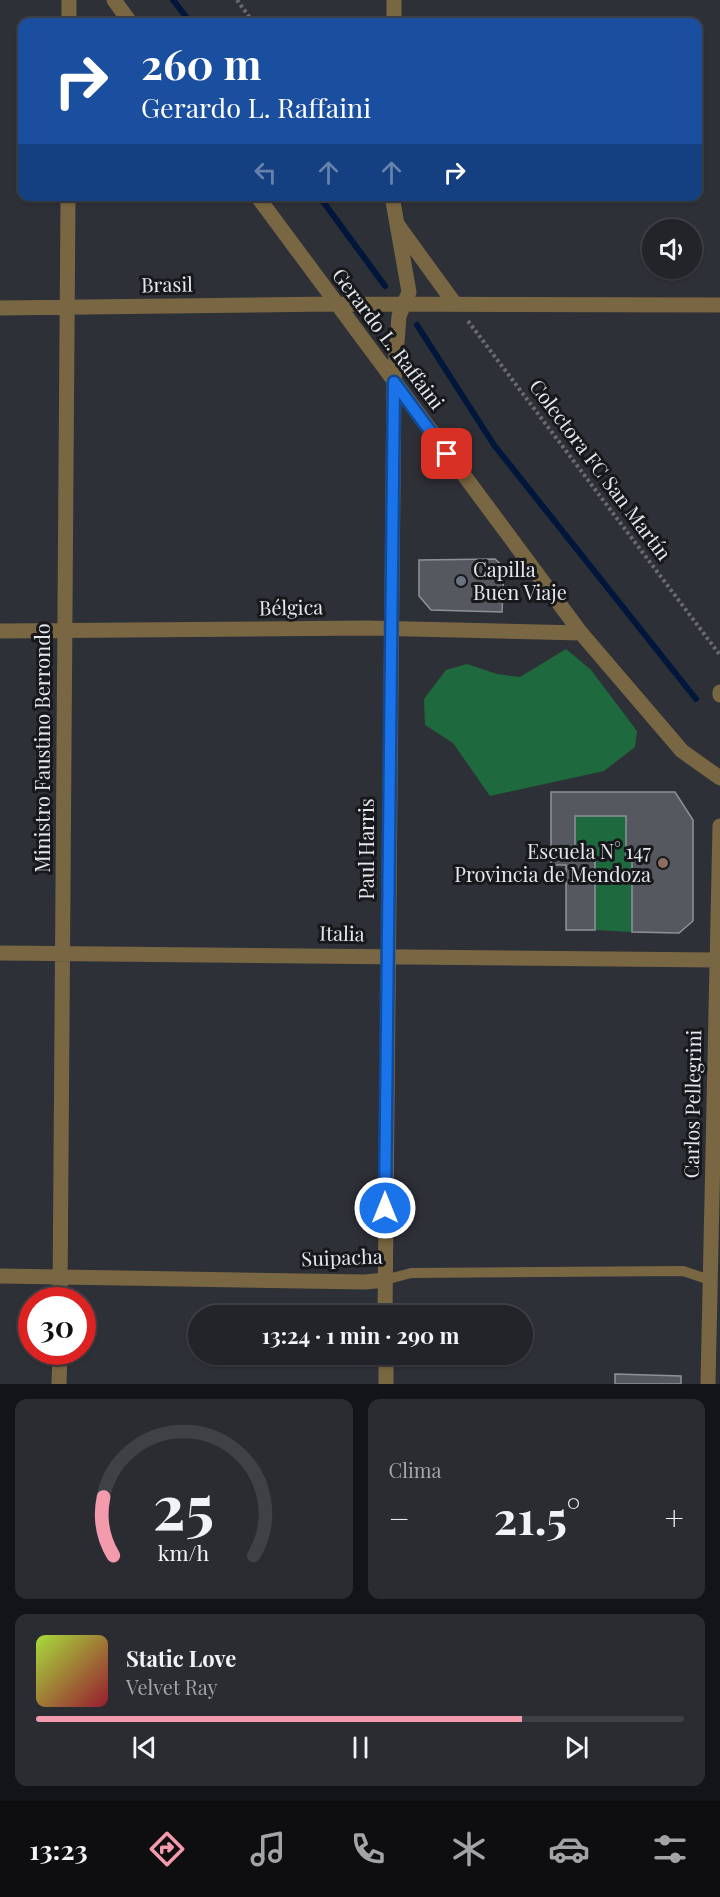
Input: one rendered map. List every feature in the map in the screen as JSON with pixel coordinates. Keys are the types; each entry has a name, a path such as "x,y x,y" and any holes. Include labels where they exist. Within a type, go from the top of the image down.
{"street":[{"path":"69,0 69,18"},
{"path":"114,0 127,18"},
{"path":"393,18 394,0"},
{"name":"Ministro Faustino Berrondo","path":"60,1287 68,201"},
{"name":"Gerardo L. Raffaini","path":"261,201 581,633 681,751 720,778"},
{"name":"Paul Harris","path":"385,1305 394,382 399,316 409,292 394,220 392,201"},
{"path":"394,220 455,304"},
{"name":"Brasil","path":"0,308 335,304 720,305"},
{"name":"Bélgica","path":"0,631 390,629 581,633"},
{"name":"Carlos Pellegrini","path":"708,1384 715,1280 720,826"},
{"name":"Italia","path":"0,953 719,960"},
{"name":"Suipacha","path":"0,1276 365,1282 385,1280"},
{"path":"59,1384 60,1365"},
{"path":"386,1365 386,1384"}],"lane":[{"name":"Suipacha","path":"385,1280 411,1273 683,1271 715,1280"}],"path":[{"path":"237,0 250,18"},
{"name":"Colectora FC San Martín","path":"455,304 720,655"}],"green space":[{"path":"566,649 591,670 637,731 635,747 604,771 490,796 453,743 425,725 424,699 446,670 467,664 497,674 520,677"},
{"path":"575,816 626,816 626,859 632,859 632,932 595,930 595,861 585,860 585,847 575,847"}],"building":[{"name":"Capilla Buen Viaje","path":"495,559 504,567 502,612 431,610 419,596 419,560"},
{"name":"Escuela N° 147 Provincia de Mendoza","path":"551,792 675,792 693,820 693,921 679,933 632,932 632,859 626,859 626,816 575,816 575,847 585,847 585,860 595,860 595,930 566,930 566,865 551,865"},
{"path":"615,1374 681,1376 681,1384 615,1384"}],"waterway":[{"path":"173,0 187,18"},
{"path":"323,201 385,286"},
{"path":"417,325 494,445 696,699"}],"place":[{"name":"Capilla Buen Viaje","path":"461,581"},
{"name":"Escuela N° 147 Provincia de Mendoza","path":"663,863"}],"route":[{"path":"385,1208 394,382 447,454"}]}
